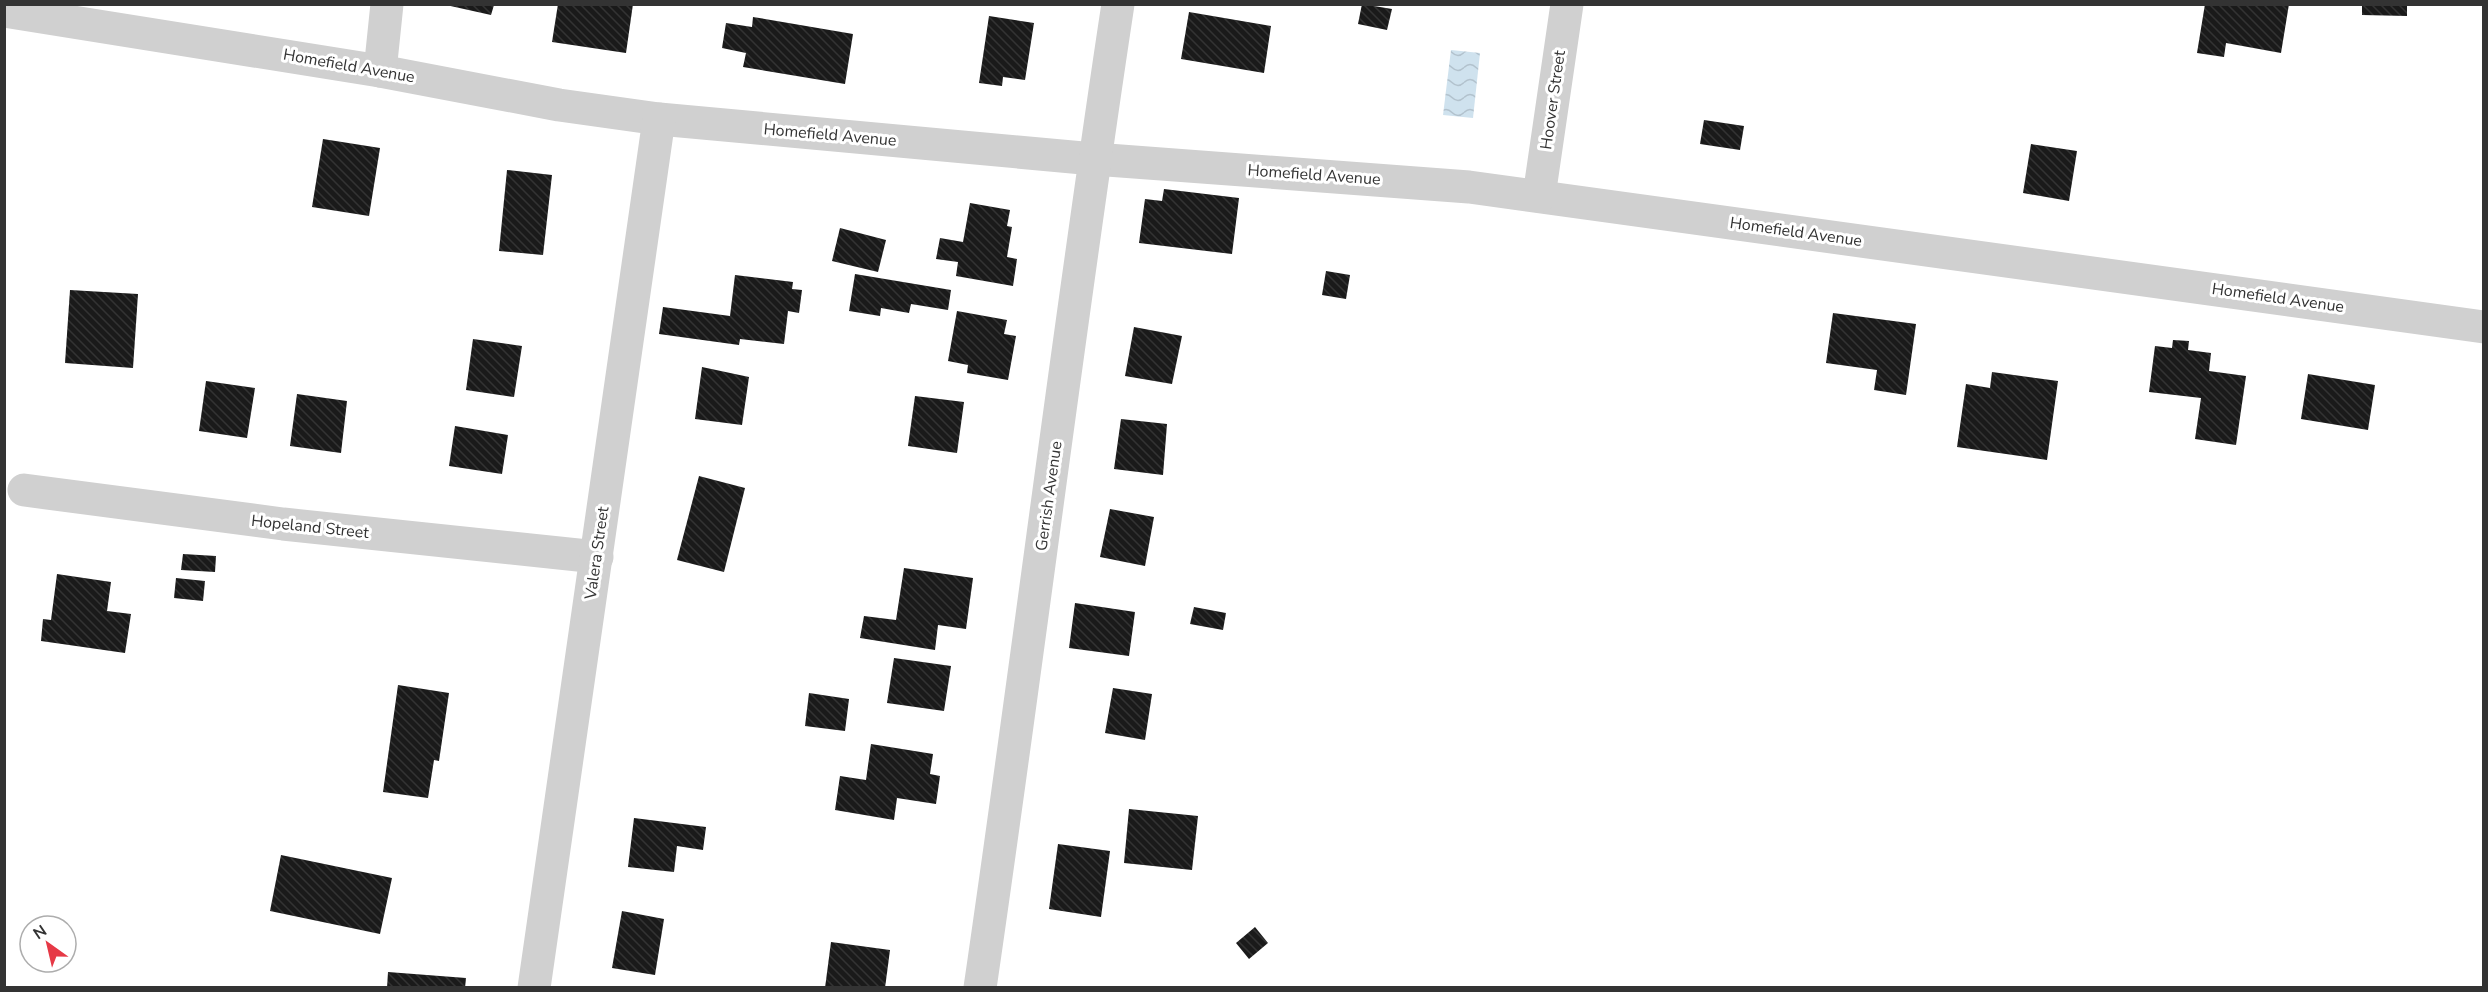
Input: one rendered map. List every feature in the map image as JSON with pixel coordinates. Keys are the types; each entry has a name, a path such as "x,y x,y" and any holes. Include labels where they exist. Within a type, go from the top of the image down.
{"street":[{"path":"380,71 387,4"},
{"name":"Gerrish Avenue","path":"980,987 1010,784 1094,159 1118,4"},
{"name":"Hoover Street","path":"1539,196 1567,4"},
{"name":"Homefield Avenue","path":"4,11 380,71 559,105 659,119 1094,159 1469,187 2484,327"},
{"name":"Valera Street","path":"534,987 659,119"},
{"name":"Hopeland Street","path":"24,490 283,524 597,557"}],"water":[{"path":"1451,50 1480,53 1473,118 1443,115"}],"building":[{"path":"558,4 633,4 626,53 552,42"},
{"path":"1362,4 1392,9 1387,30 1358,24"},
{"path":"2205,4 2289,4 2281,53 2226,43 2224,57 2197,53"},
{"path":"2362,4 2407,4 2407,16 2362,15"},
{"path":"446,5 494,5 491,15"},
{"path":"1189,12 1271,26 1264,73 1181,59"},
{"path":"989,16 1034,23 1025,80 1003,77 1002,86 979,83"},
{"path":"753,17 853,34 845,84 743,67 746,53 722,48 726,23 752,27"},
{"path":"1704,120 1744,126 1740,150 1700,144"},
{"path":"323,139 380,148 369,216 312,207"},
{"path":"2031,144 2077,151 2069,201 2023,193"},
{"path":"507,170 552,175 543,255 499,251"},
{"path":"1164,189 1239,198 1232,254 1139,243 1145,199 1162,201"},
{"path":"970,203 1010,210 1007,226 1012,227 1007,257 1017,259 1013,286 956,276 958,262 936,259 940,238 963,242"},
{"path":"840,228 886,240 878,272 832,261"},
{"path":"1326,271 1350,275 1346,299 1322,295"},
{"path":"855,274 951,290 948,310 911,304 909,313 881,308 880,316 849,311"},
{"path":"735,275 793,282 792,289 802,290 799,313 788,311 784,344 740,339 739,345 659,334 663,307 730,316"},
{"path":"70,290 138,294 133,368 65,363"},
{"path":"957,311 1007,320 1004,334 1016,336 1008,380 967,373 968,365 948,361"},
{"path":"1833,313 1916,324 1906,395 1874,390 1877,370 1826,363"},
{"path":"1134,327 1182,336 1172,384 1125,376"},
{"path":"473,339 522,346 514,397 466,390"},
{"path":"2173,340 2189,341 2188,350 2211,353 2209,371 2246,376 2236,445 2195,439 2201,398 2149,392 2155,346 2172,348"},
{"path":"702,367 749,377 742,425 695,419"},
{"path":"1992,372 2058,381 2047,460 1957,447 1966,384 1990,388"},
{"path":"2308,374 2375,385 2368,430 2301,419"},
{"path":"206,381 255,388 247,438 199,431"},
{"path":"297,394 347,401 341,453 290,446"},
{"path":"915,396 964,402 957,453 908,446"},
{"path":"1121,419 1167,424 1163,475 1114,469"},
{"path":"455,426 508,435 502,474 449,466"},
{"path":"699,476 745,488 724,572 677,560"},
{"path":"1110,509 1154,517 1145,566 1100,557"},
{"path":"183,554 216,556 215,572 181,570"},
{"path":"904,568 973,578 966,629 938,625 935,650 860,638 864,616 896,620"},
{"path":"57,574 111,582 107,611 131,614 125,653 41,641 43,619 51,620"},
{"path":"176,578 205,581 203,601 174,598"},
{"path":"1075,603 1135,612 1129,656 1069,648"},
{"path":"1194,607 1226,613 1223,630 1190,624"},
{"path":"894,658 951,666 944,711 887,703"},
{"path":"398,685 449,693 439,761 434,760 428,798 383,792"},
{"path":"1113,688 1152,694 1145,740 1105,733"},
{"path":"809,693 849,699 845,731 805,726"},
{"path":"871,744 933,754 930,774 940,776 936,804 897,798 894,820 835,810 840,776 866,780"},
{"path":"1129,809 1198,816 1192,870 1124,863"},
{"path":"634,818 706,827 703,850 677,846 674,872 628,867"},
{"path":"1058,844 1110,851 1101,917 1049,909"},
{"path":"281,855 392,878 380,934 270,911"},
{"path":"622,911 664,919 655,975 612,968"},
{"path":"1255,927 1268,943 1249,959 1236,943"},
{"path":"831,942 890,950 885,988 825,988"},
{"path":"388,972 466,978 465,988 387,988"}]}
